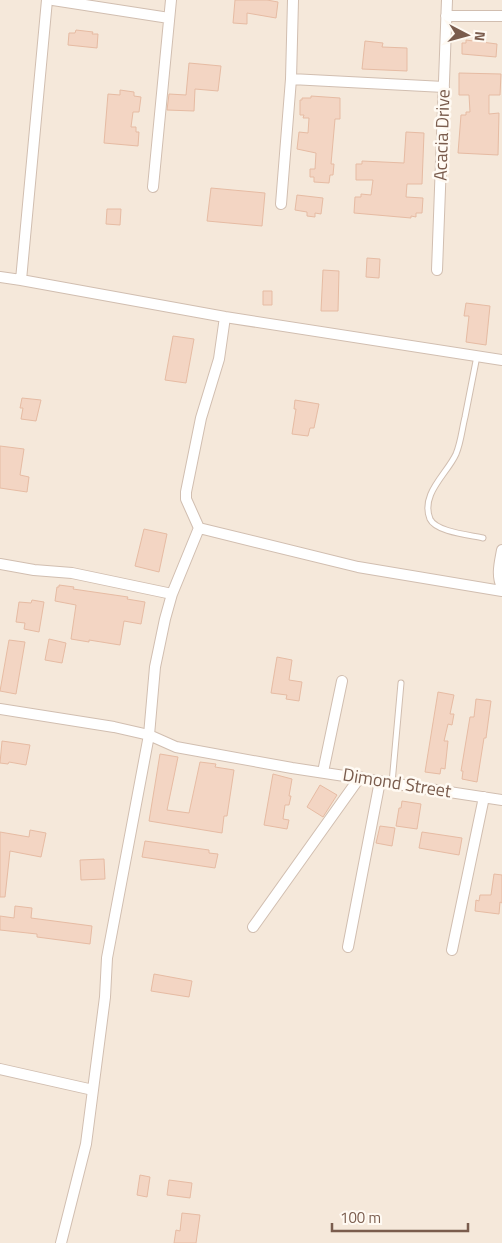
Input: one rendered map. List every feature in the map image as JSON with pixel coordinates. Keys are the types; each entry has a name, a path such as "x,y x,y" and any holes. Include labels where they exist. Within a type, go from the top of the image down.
{"street":[{"path":"21,280 46,0"},
{"path":"53,0 169,18"},
{"path":"152,188 171,0"},
{"path":"281,204 291,79 293,0"},
{"name":"Acacia Drive","path":"437,270 447,0"},
{"path":"446,16 502,16"},
{"path":"291,79 444,87"},
{"path":"0,277 226,317 502,360"},
{"path":"61,1243 86,1144 104,1004 107,958 148,735 158,651 172,594 199,528 186,500 186,492 201,418 219,359 226,317"},
{"path":"199,528 358,567 502,591"},
{"path":"502,550 498,571 502,587"},
{"path":"0,564 34,570 72,573 172,594"},
{"path":"323,772 342,681"},
{"path":"0,708 114,727 148,735"},
{"name":"Dimond Street","path":"148,735 176,747 292,768 502,800"},
{"path":"253,927 360,777"},
{"path":"348,947 380,781"},
{"path":"452,950 484,797"},
{"path":"0,1069 93,1090"}],"lane":[{"path":"477,356 460,443 450,464 435,484 430,497 429,509 430,520 440,529 483,538"},
{"path":"392,783 401,683"}],"shaded area":[{"path":"0,0 502,0 502,1243 0,1243"}],"building":[{"path":"235,0 278,2 276,18 247,13 247,24 233,23"},
{"path":"76,30 98,34 97,48 68,45 69,33 75,33"},
{"path":"466,40 497,44 496,57 462,54 462,43 466,43"},
{"path":"365,41 383,43 382,47 407,48 407,71 362,69"},
{"path":"189,63 221,66 218,91 195,89 194,111 167,110 169,94 186,95"},
{"path":"459,73 501,74 500,95 489,95 489,114 499,113 498,155 458,153 461,115 466,115 466,112 470,112 469,95 459,95"},
{"path":"120,90 134,92 134,96 141,97 139,112 133,112 131,127 136,127 136,132 139,132 138,146 104,143 108,94 120,95"},
{"path":"311,96 340,98 340,119 335,119 331,164 334,164 333,175 330,175 329,183 314,182 314,177 310,177 310,169 315,169 316,153 297,149 299,132 308,133 309,118 303,118 304,115 300,115 300,100 302,98 311,98"},
{"path":"406,132 424,133 422,184 407,184 406,197 423,198 422,213 416,213 416,217 411,216 411,218 354,213 355,197 361,197 361,194 371,195 373,180 356,180 356,164 362,164 362,161 404,163"},
{"path":"211,188 265,193 262,226 207,221"},
{"path":"297,195 323,198 321,214 315,213 315,217 307,216 307,212 295,210"},
{"path":"107,209 121,209 120,225 106,224"},
{"path":"367,258 380,259 379,278 366,277"},
{"path":"323,270 339,271 338,311 321,311"},
{"path":"263,291 272,291 272,305 263,305"},
{"path":"466,303 490,306 486,345 466,342 469,316 464,316"},
{"path":"173,336 194,339 186,383 165,380"},
{"path":"22,398 41,400 36,421 21,419 23,408 20,408"},
{"path":"295,400 319,404 314,428 310,428 308,436 292,434 296,409 294,409"},
{"path":"0,446 24,449 20,475 29,477 27,492 0,488"},
{"path":"144,529 167,534 159,572 135,566"},
{"path":"59,585 74,587 73,589 128,597 127,599 145,602 141,624 124,621 120,645 71,639 76,605 55,601"},
{"path":"32,600 44,602 39,632 24,629 25,623 16,622 19,602 31,603"},
{"path":"49,639 66,643 62,663 45,660"},
{"path":"9,640 25,642 16,694 0,691"},
{"path":"277,657 292,660 289,680 302,682 299,701 286,699 287,695 271,693"},
{"path":"438,692 454,695 450,714 454,714 452,725 448,724 444,741 448,741 445,769 441,768 440,774 425,772"},
{"path":"476,699 491,701 477,782 462,779 463,771 461,771 470,717 474,717"},
{"path":"2,741 30,745 26,765 9,762 8,764 0,763"},
{"path":"160,754 178,757 167,810 189,813 200,762 216,764 215,767 234,770 227,816 224,816 222,833 149,821"},
{"path":"273,774 292,779 289,805 285,805 283,819 289,820 287,829 264,825"},
{"path":"320,785 337,795 323,817 307,807"},
{"path":"402,801 421,804 417,829 396,826"},
{"path":"380,826 395,828 392,846 376,843"},
{"path":"30,830 46,833 41,857 10,851 5,897 0,897 0,832 29,837"},
{"path":"422,832 462,838 459,855 419,848"},
{"path":"145,841 209,850 209,853 218,854 215,868 142,857"},
{"path":"104,859 105,879 81,880 80,860"},
{"path":"494,874 502,875 502,903 500,902 499,914 475,911 476,900 479,901 480,895 491,895"},
{"path":"15,906 32,908 31,918 92,926 90,944 37,937 37,934 0,930 0,916 14,918"},
{"path":"154,974 192,981 189,997 151,991"},
{"path":"140,1175 150,1177 147,1197 137,1195"},
{"path":"169,1180 192,1183 190,1198 167,1195"},
{"path":"182,1213 200,1215 196,1243 174,1243 176,1230 180,1231"}]}
